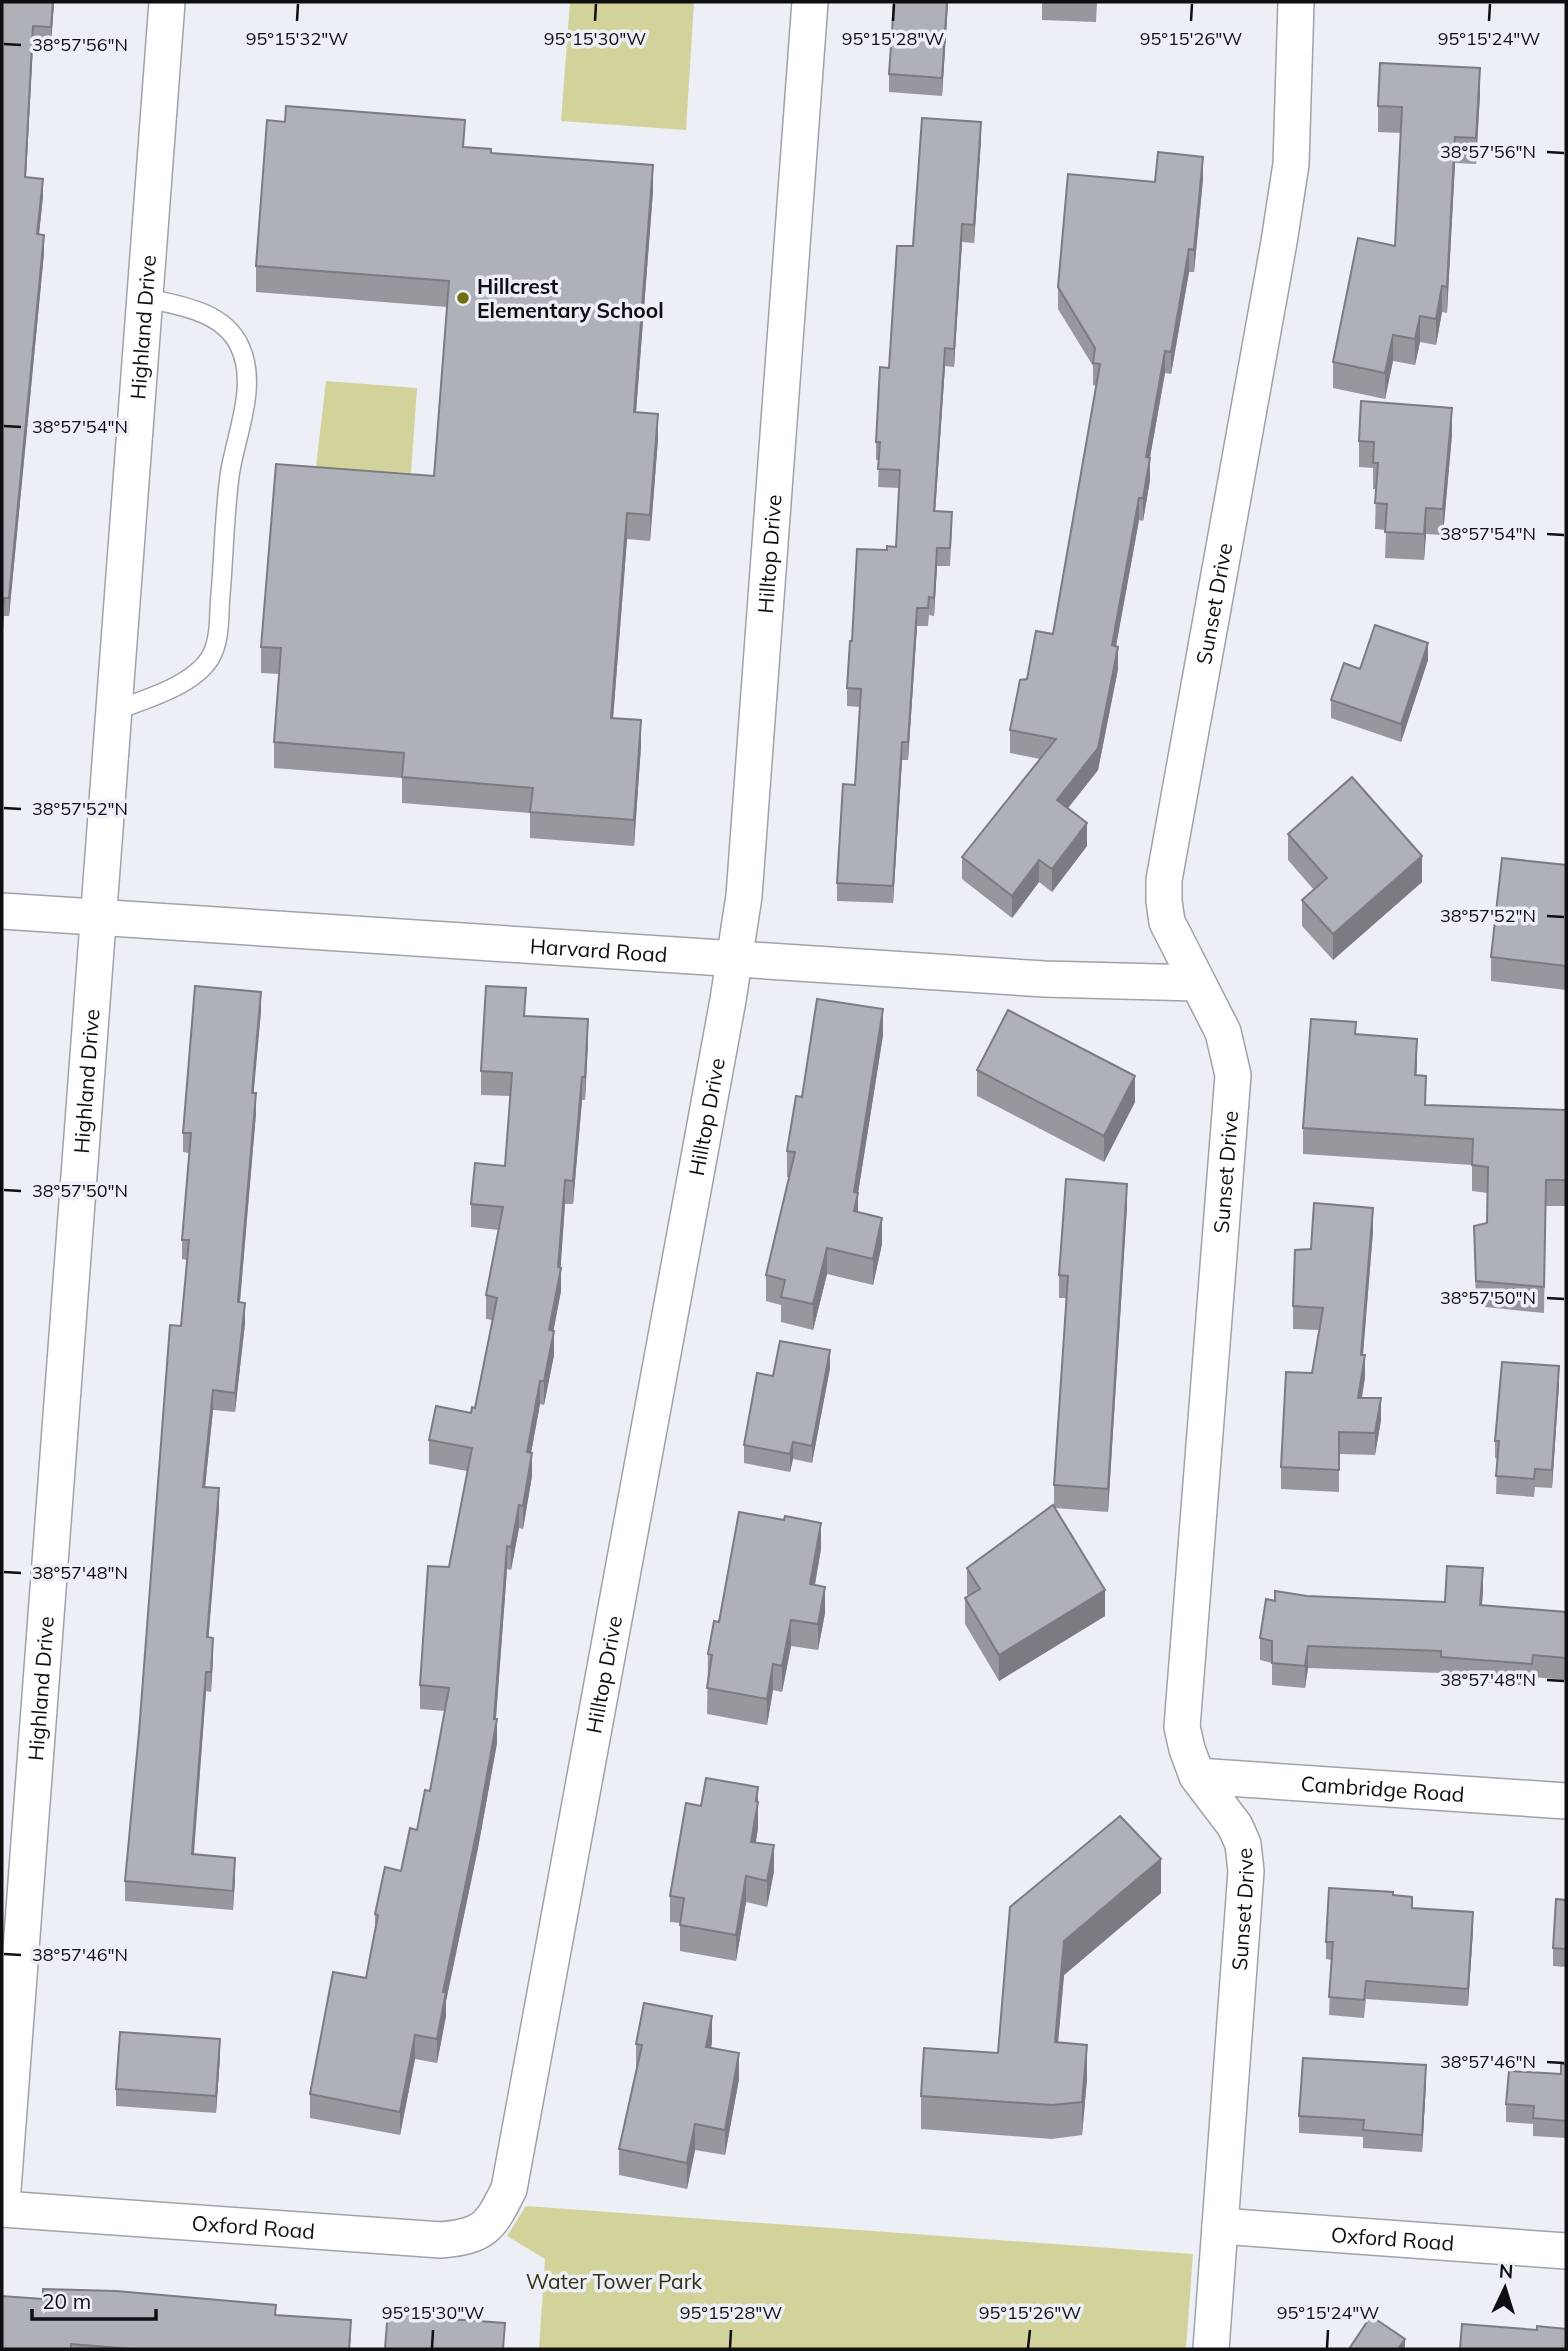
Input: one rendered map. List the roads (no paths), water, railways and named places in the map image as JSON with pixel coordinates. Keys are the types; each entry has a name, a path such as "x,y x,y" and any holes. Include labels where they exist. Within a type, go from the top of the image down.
{"street":[{"name":"Highland Drive","path":"2,2203 167,2"},
{"name":"Hilltop Drive","path":"496,2216 509,2189 735,959 744,897 810,2"},
{"name":"Sunset Drive","path":"1211,2349 1247,1871 1244,1844 1235,1826 1197,1776 1182,1727 1233,1075 1223,1032 1167,922 1164,880 1291,164 1296,2"},
{"name":"Harvard Road","path":"2,911 1044,979 1197,983"},
{"name":"Cambridge Road","path":"1197,1776 1566,1801"},
{"name":"Oxford Road","path":"2,2209 441,2241 467,2238 486,2227 496,2216"},
{"name":"Oxford Road","path":"1220,2225 1566,2251"}],"lane":[{"path":"114,711 190,679 210,658 218,632 230,474 246,396 247,370 240,346 223,324 194,309 145,298"}],"place":[{"name":"Hillcrest Elementary School","path":"463,298"}],"park label":[{"name":"Water Tower Park","path":"614,2281"}]}
